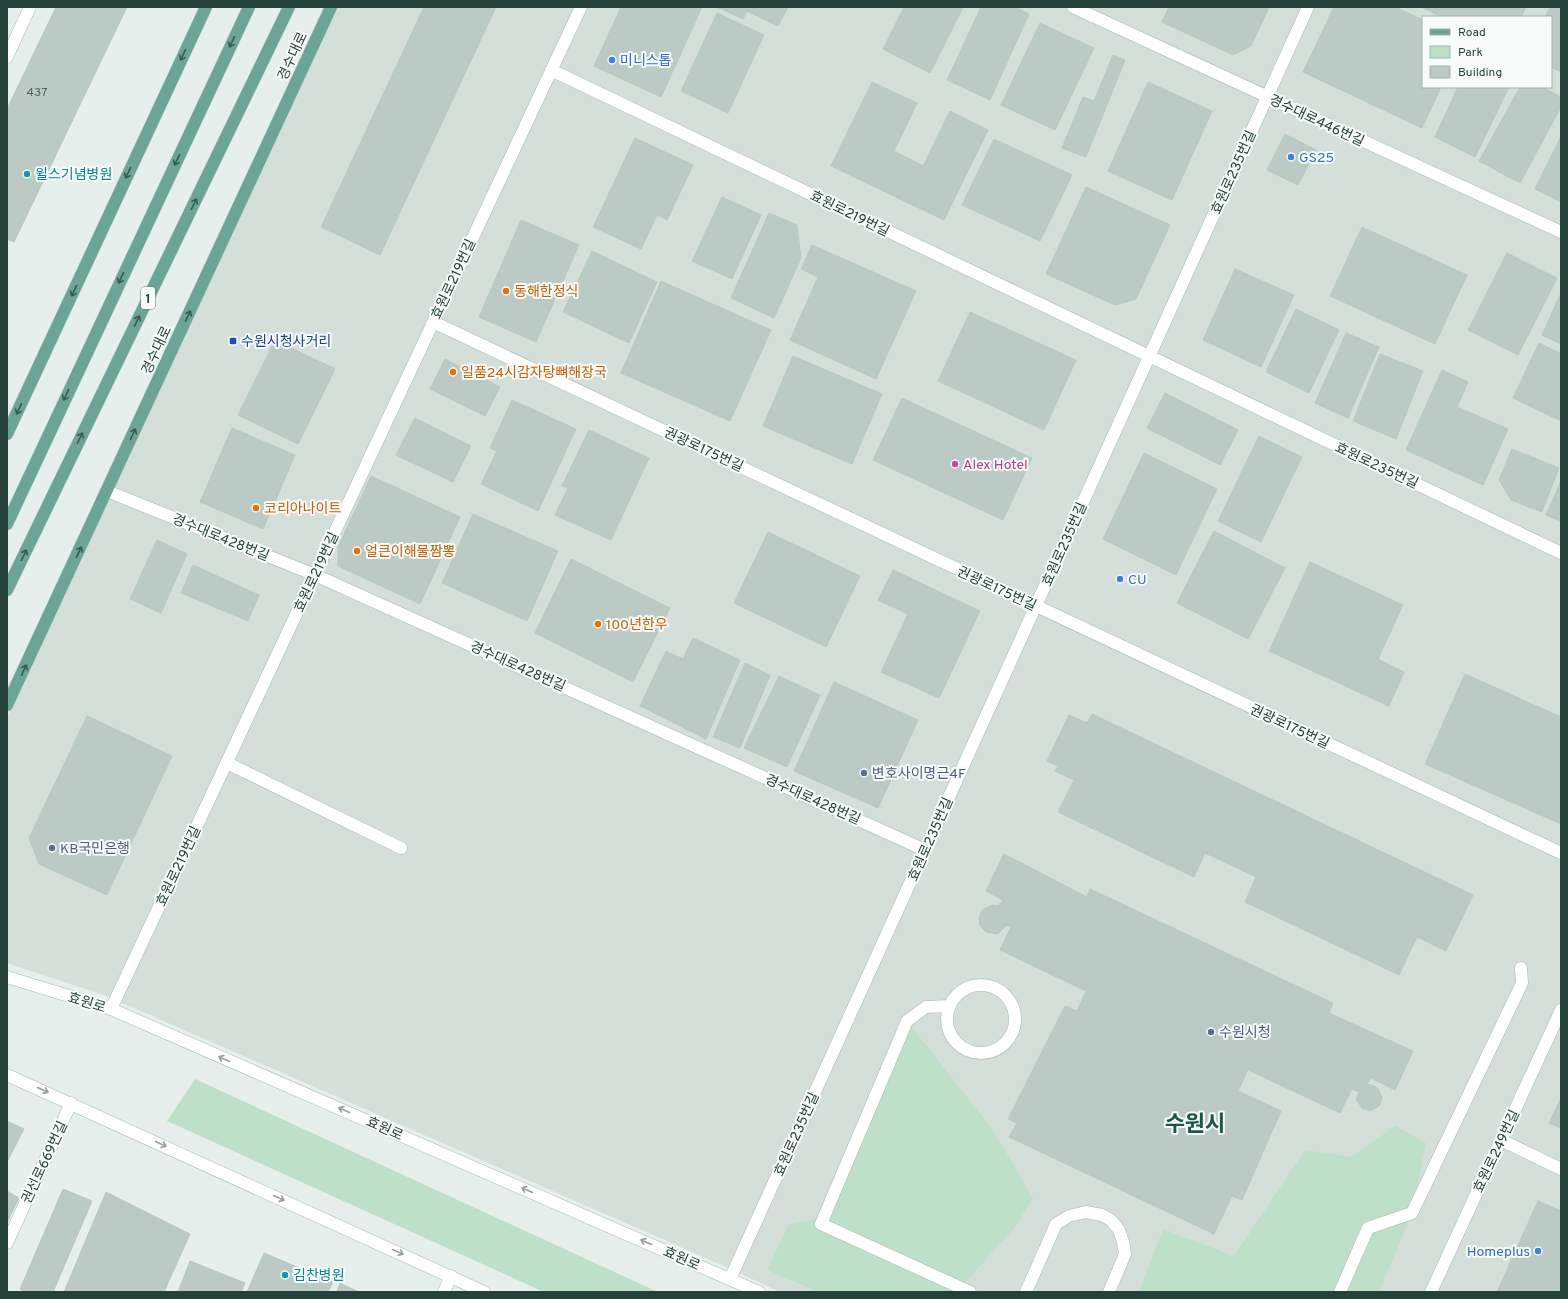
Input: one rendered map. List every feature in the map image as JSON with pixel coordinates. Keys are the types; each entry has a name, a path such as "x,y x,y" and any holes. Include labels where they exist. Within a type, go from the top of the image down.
{"main road":[{"path":"7,434 206,7"},
{"path":"7,524 249,7"},
{"name":"경수대로","path":"7,590 289,7"},
{"name":"경수대로","path":"7,705 331,7"}],"street":[{"path":"7,57 30,7"},
{"name":"효원로219번길","path":"111,1009 581,7"},
{"name":"경수대로446번길","path":"1073,7 1561,232"},
{"name":"효원로235번길","path":"730,1279 1308,7"},
{"name":"효원로219번길","path":"551,70 1149,356"},
{"name":"권광로175번길","path":"433,322 1561,854"},
{"name":"효원로235번길","path":"1149,356 1561,553"},
{"name":"경수대로428번길","path":"107,491 315,575 925,850"},
{"path":"227,763 401,848"},
{"path":"1340,1292 1368,1228 1412,1213 1522,983 1521,968"},
{"name":"효원로","path":"7,977 111,1009 759,1292"},
{"path":"980,985 990,987 1000,991 1008,999 1013,1008 1015,1019 1014,1030 1009,1039 1001,1047 990,1052 978,1053 967,1051 957,1044 950,1034 947,1023 950,1006 959,993 969,988 980,985"},
{"path":"950,1006 926,1008 907,1021 821,1224 970,1292"},
{"name":"효원로249번길","path":"1431,1292 1561,1010"},
{"path":"7,1074 484,1292"},
{"name":"권선로669번길","path":"7,1243 71,1103"},
{"path":"1501,1140 1561,1169"},
{"path":"1026,1292 1056,1224 1069,1216 1086,1212 1102,1215 1111,1220 1119,1230 1123,1242 1125,1254 1109,1292"},
{"path":"444,1292 451,1276"}],"shaded area":[{"path":"334,7 1561,7 1561,1292 780,1292 724,1266 104,995 7,963 7,717"}],"green space":[{"path":"907,1021 993,1130 1033,1198 1015,1227 957,1292 819,1292 767,1270 789,1224 824,1217"},
{"path":"195,1079 658,1292 544,1292 167,1121"},
{"path":"1395,1126 1426,1143 1412,1213 1379,1292 1139,1292 1163,1229 1234,1256 1305,1150 1351,1157"}],"building":[{"name":"윌스기념병원","path":"56,7 127,7 14,242 7,239 7,109"},
{"path":"424,7 496,7 380,255 321,227"},
{"path":"621,7 702,7 661,97 594,66"},
{"path":"717,7 788,7 778,26 747,11 743,19"},
{"path":"904,7 963,7 930,73 883,49"},
{"path":"981,7 1015,7 1029,14 990,100 947,80"},
{"path":"1169,7 1269,7 1251,46 1233,55 1162,22"},
{"path":"1334,7 1395,7 1422,20 1422,88 1441,88 1422,128 1303,72"},
{"path":"1421,7 1526,7 1522,16 1440,16"},
{"path":"1550,7 1561,7 1561,72 1552,68 1552,16 1546,16"},
{"path":"717,13 764,35 728,113 681,91"},
{"path":"1040,23 1094,48 1055,130 1001,105"},
{"path":"1113,55 1125,60 1086,157 1062,148 1083,97 1094,101"},
{"path":"872,82 917,103 894,151 923,166 950,111 988,130 944,220 831,166"},
{"path":"1148,82 1212,111 1172,200 1108,171"},
{"path":"1458,88 1509,88 1475,157 1435,137"},
{"path":"1519,88 1544,88 1561,97 1561,107 1520,183 1479,161"},
{"path":"1285,134 1316,150 1298,185 1267,170"},
{"path":"1561,136 1561,202 1535,189"},
{"path":"635,138 693,165 667,220 657,215 641,249 593,227"},
{"path":"994,139 1072,175 1040,241 962,205"},
{"path":"1086,187 1170,225 1136,299 1115,305 1046,274"},
{"path":"722,197 761,215 732,279 692,261"},
{"path":"769,213 797,225 801,258 774,318 731,298"},
{"path":"521,220 579,245 536,342 479,317"},
{"path":"1362,227 1467,275 1435,344 1330,296"},
{"path":"812,245 916,291 876,379 790,340 818,277 801,269"},
{"path":"592,251 657,282 629,343 563,312"},
{"path":"1507,253 1557,278 1518,355 1468,330"},
{"path":"1235,269 1294,295 1261,367 1203,340"},
{"path":"661,281 771,330 730,421 621,373"},
{"path":"1561,293 1561,344 1542,335"},
{"path":"1296,309 1339,330 1309,393 1266,372"},
{"path":"970,312 1076,360 1044,430 938,381"},
{"path":"1346,333 1379,347 1348,418 1315,403"},
{"path":"275,340 335,369 298,444 238,415"},
{"path":"1539,343 1561,354 1561,421 1513,398"},
{"path":"1380,354 1423,371 1396,439 1353,421"},
{"path":"793,356 882,394 852,464 763,426"},
{"path":"445,359 500,387 485,416 430,389"},
{"path":"1442,370 1468,382 1457,407 1508,429 1483,485 1406,450"},
{"path":"1165,393 1238,430 1220,465 1147,428"},
{"path":"902,398 1032,458 1003,520 873,460"},
{"path":"512,400 576,429 538,511 481,484 497,451 490,448"},
{"path":"415,418 471,446 453,482 396,455"},
{"path":"232,428 295,455 263,529 200,502"},
{"path":"589,430 649,458 611,540 555,515 568,488 562,486"},
{"path":"1259,436 1302,457 1261,542 1218,521"},
{"path":"1512,449 1559,468 1542,512 1511,500 1499,480"},
{"path":"1144,453 1217,489 1176,575 1103,539"},
{"path":"371,476 460,517 420,604 338,566 338,547"},
{"path":"1561,481 1561,521 1546,515"},
{"path":"473,514 558,551 527,621 442,583"},
{"path":"1214,531 1285,568 1248,639 1177,603"},
{"path":"768,532 860,576 826,647 734,603"},
{"path":"157,540 187,554 161,613 130,599"},
{"path":"571,559 670,608 633,682 535,633"},
{"path":"1310,562 1403,605 1378,659 1404,672 1389,706 1269,651"},
{"path":"193,565 259,595 248,621 181,593"},
{"path":"893,570 980,611 939,698 881,672 908,614 878,600"},
{"path":"693,638 740,660 706,739 640,706 666,651 683,659"},
{"path":"745,663 770,675 740,748 713,737"},
{"path":"1465,674 1561,717 1561,824 1425,764"},
{"path":"779,676 820,695 787,767 744,748"},
{"path":"834,682 918,720 878,808 794,771"},
{"path":"1092,714 1473,895 1446,951 1417,937 1399,975 1245,902 1256,877 1205,853 1194,877 1058,812 1074,780 1055,771 1058,766 1047,761 1069,715 1087,723"},
{"path":"87,716 172,756 107,895 39,864 29,838"},
{"name":"수원시청","path":"1004,854 1087,897 1090,889 1333,1003 1329,1013 1413,1051 1395,1090 1371,1078 1367,1084 1376,1087 1379,1090 1382,1098 1379,1106 1370,1111 1362,1108 1356,1099 1359,1092 1352,1089 1340,1113 1248,1070 1238,1091 1281,1111 1242,1200 1232,1196 1214,1234 1009,1137 1017,1123 1008,1119 1065,1006 1077,1011 1086,991 1000,950 1011,927 1006,925 997,934 986,932 980,926 979,918 982,910 992,905 999,906 1003,900 986,891"},
{"path":"1561,1098 1561,1128 1549,1123"},
{"path":"7,1121 24,1129 7,1162"},
{"path":"63,1189 92,1201 53,1292 27,1292 20,1289"},
{"path":"7,1191 19,1198 7,1222"},
{"path":"106,1192 190,1234 164,1292 64,1292"},
{"name":"Homeplus","path":"1538,1201 1561,1211 1561,1292 1497,1292"},
{"name":"김찬병원","path":"264,1253 333,1282 328,1292 247,1292"},
{"path":"190,1261 245,1283 241,1292 178,1292"},
{"path":"340,1283 359,1292 337,1292"}],"place":[{"name":"미니스톱","path":"612,60"},
{"name":"GS25","path":"1291,157"},
{"name":"윌스기념병원","path":"27,174"},
{"name":"동해한정식","path":"506,291"},
{"name":"수원시청사거리","path":"233,341"},
{"name":"일품24시감자탕뼈해장국","path":"453,372"},
{"name":"Alex Hotel","path":"955,464"},
{"name":"코리아나이트","path":"256,508"},
{"name":"얼큰이해물짬뽕","path":"357,551"},
{"name":"CU","path":"1120,579"},
{"name":"100년한우","path":"598,624"},
{"name":"변호사이명근4F","path":"864,773"},
{"name":"KB국민은행","path":"52,848"},
{"name":"수원시청","path":"1211,1032"},
{"name":"Homeplus","path":"1538,1251"},
{"name":"김찬병원","path":"285,1275"}],"district":[{"name":"수원시","path":"1195,1123"}]}
